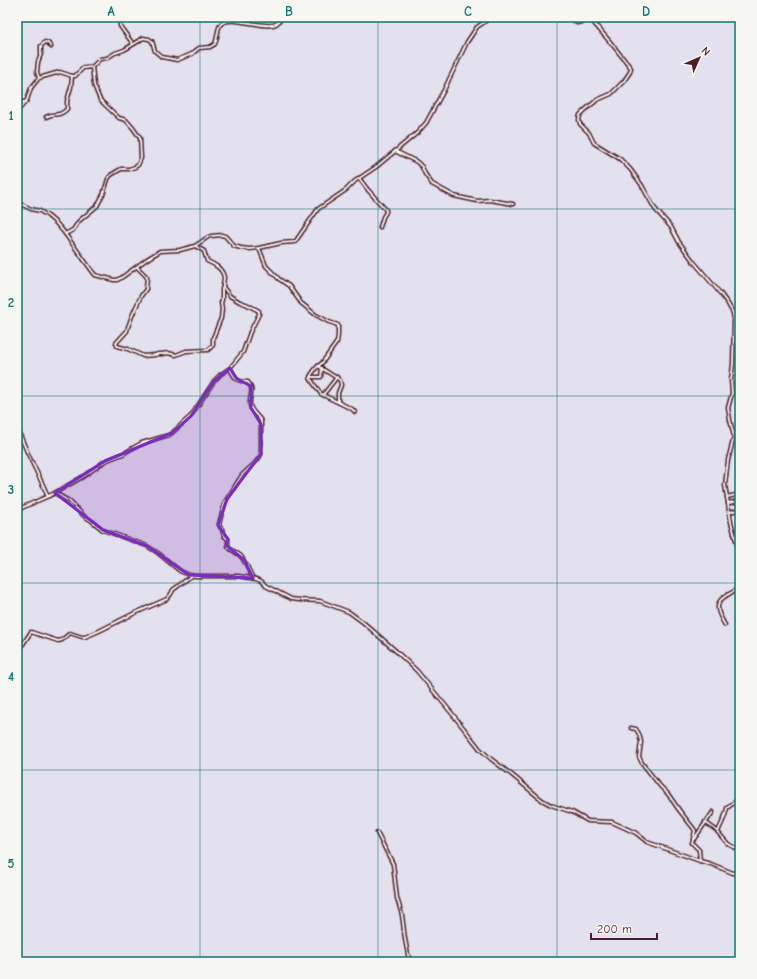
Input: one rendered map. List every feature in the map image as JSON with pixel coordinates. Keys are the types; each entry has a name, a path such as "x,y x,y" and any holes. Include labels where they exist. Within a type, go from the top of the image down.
{"street":[{"path":"123,17 120,22 120,26 133,44"},
{"path":"17,112 26,102 32,88 39,78 60,72 75,76 83,68 92,67 100,59 107,58 124,50 144,38 152,41 155,51 162,57 177,60 192,54 199,48 210,47 215,44 218,28 223,22 231,20 274,25 283,17"},
{"path":"17,202 45,214 56,223 97,276 117,280 160,251 176,251 194,246 208,237 222,234 234,246 249,249 295,242 313,214 318,209 375,168 417,133 428,120 444,90 466,42 477,27 490,17"},
{"path":"569,17 577,23 587,20 593,22 631,68 627,78 619,86 608,95 598,100 580,115 580,124 589,133 594,143 620,159 630,169 641,184 655,209 671,227 682,246 695,264 720,293 733,313 734,364 731,380 732,393 728,408 734,437 726,469 726,485 728,503 740,555"},
{"path":"39,78 37,72 41,54 41,46 45,42 51,47"},
{"path":"65,234 73,230 79,221 97,206 102,199 111,174 121,169 135,167 141,158 140,138 133,128 126,120 119,118 100,100 94,85 92,67"},
{"path":"46,116 58,115 67,109 72,76"},
{"path":"17,102 26,102"},
{"path":"395,151 417,162 422,167 432,184 454,196 477,201 490,200 513,204"},
{"path":"360,178 368,190 386,210 380,227"},
{"path":"136,267 147,277 146,288 132,316 127,332 116,344 119,347 128,349 141,356 168,353 176,355 186,351 210,349 221,318 224,276 220,269 213,263 207,261 204,251 194,246"},
{"path":"259,248 265,265 287,285 301,303 316,315 338,326 337,342 310,377"},
{"path":"17,510 50,496 88,473 104,461 123,454 142,443 169,435 191,416 214,381 230,368 245,350 250,332 259,314 259,312 230,296 223,287"},
{"path":"318,366 340,380 341,384 338,393 338,402"},
{"path":"230,368 237,379 241,382 248,382 252,388 250,404 252,410 260,421 261,454 260,458 242,475 227,499 219,524 224,536 228,539 228,546 231,551 237,553 243,559 253,578"},
{"path":"310,377 321,377 322,368"},
{"path":"310,377 316,388 323,396 338,402 355,412"},
{"path":"323,396 337,377"},
{"path":"17,428 44,485 47,495 50,496"},
{"path":"55,493 70,501 84,516 103,530 147,546 179,570 191,576 238,576 253,578 291,599 320,601 348,612 364,623 392,647 416,672 491,759 542,800 551,805 572,812 588,821 612,822 636,833 646,842 733,873 740,874"},
{"path":"727,496 740,494"},
{"path":"728,503 740,501"},
{"path":"730,512 740,509"},
{"path":"17,653 31,632 58,641 62,640 70,633 85,637 166,599 171,594 172,590 191,576"},
{"path":"725,625 719,614 718,604 725,596 740,588"},
{"path":"631,728 636,729 639,734 641,742 639,757 642,763 694,827 695,831 692,844 699,850 700,861"},
{"path":"718,832 727,810 726,808 740,798"},
{"path":"692,841 713,812"},
{"path":"706,822 718,832 728,844 740,851"},
{"path":"377,833 393,864 397,898 402,915 408,955 411,962"}],"highlighted area":[{"path":"230,368 237,379 251,386 251,408 261,424 261,454 227,499 218,525 228,539 226,545 244,560 253,578 189,575 147,546 103,530 55,493 105,461 172,433 191,416 214,381"}]}
